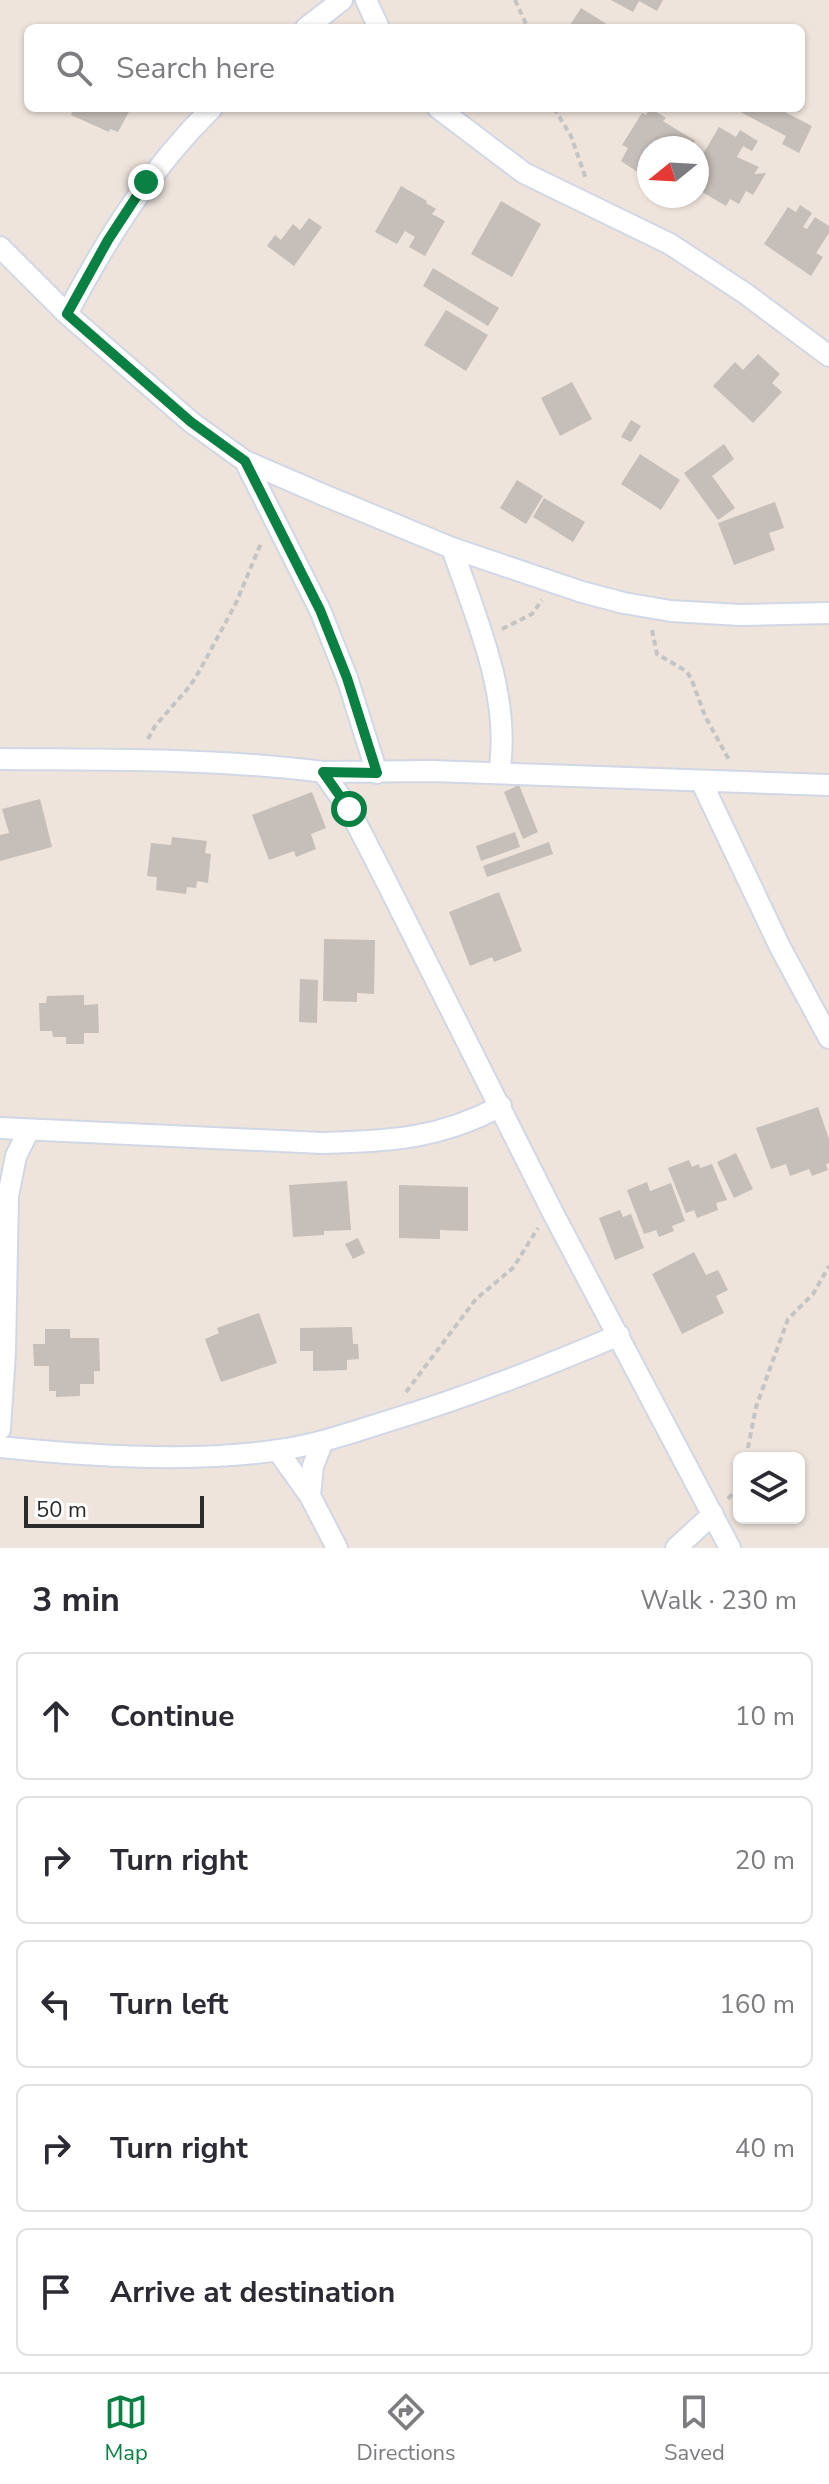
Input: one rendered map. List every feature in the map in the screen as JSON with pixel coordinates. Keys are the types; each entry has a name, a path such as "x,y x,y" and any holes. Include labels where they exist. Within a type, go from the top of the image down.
{"street":[{"path":"311,24 342,0"},
{"path":"366,0 377,24"},
{"path":"67,314 108,240 146,182 208,112"},
{"path":"443,112 524,173 670,244 746,294 829,356"},
{"path":"0,247 67,314 191,422 245,461 452,548 624,603 671,611 726,614 829,613"},
{"path":"245,461 320,610 347,678 377,773"},
{"path":"452,548 498,695 503,724 499,773"},
{"path":"0,759 138,759 323,772 499,773 829,785"},
{"path":"323,772 349,809 551,1207 730,1548"},
{"path":"701,781 780,947 829,1038"},
{"path":"0,1128 322,1143 374,1141 428,1135 469,1123 501,1106"},
{"path":"0,1429 8,1196 16,1156 29,1130"},
{"path":"0,1447 172,1456 278,1451 323,1441 451,1402 619,1335"},
{"path":"310,1496 313,1466 323,1441"},
{"path":"278,1451 310,1496 337,1548"},
{"path":"676,1548 713,1514"}],"path":[{"path":"515,0 526,24"},
{"path":"556,112 578,150 593,204"},
{"path":"138,759 155,726 200,670 236,603 264,537 277,522"},
{"path":"481,638 532,614 552,581"},
{"path":"624,603 653,632 657,654 686,671 695,684 705,716 726,750 733,782"},
{"path":"403,1395 476,1299 513,1268 551,1207"},
{"path":"747,1452 756,1407 788,1319 813,1294 829,1266"}],"building":[{"path":"611,0 663,0 657,11 639,1 633,12"},
{"path":"581,8 607,24 571,24"},
{"path":"72,112 129,112 118,132 110,129 109,132 71,115"},
{"path":"656,112 666,118 663,121 687,136 637,136 637,172 621,161 628,148 622,145 642,113"},
{"path":"741,112 785,112 812,126 799,153 782,144 786,136"},
{"path":"719,127 736,137 740,130 758,141 752,151 743,146 737,157 759,167 754,174 766,173 753,195 746,191 739,204 730,199 726,206 709,196 709,144"},
{"path":"401,186 427,201 436,209 432,214 445,221 425,256 409,247 415,237 405,231 397,244 375,232"},
{"path":"501,201 541,224 512,277 471,254"},
{"path":"800,205 812,213 803,227 807,229 815,217 829,226 829,233 816,253 823,257 811,276 764,244 788,207 796,212"},
{"path":"309,218 322,227 294,266 267,246 275,235 281,240 293,224 300,230"},
{"path":"433,268 499,308 488,326 423,286"},
{"path":"446,310 488,335 466,371 424,345"},
{"path":"758,354 780,374 772,383 782,392 753,423 713,386 735,362 743,370"},
{"path":"572,382 592,419 560,436 541,398"},
{"path":"631,420 641,426 631,442 621,437"},
{"path":"724,444 734,459 712,476 735,508 718,520 684,473"},
{"path":"640,454 680,480 661,510 621,484"},
{"path":"517,480 543,496 526,524 500,508"},
{"path":"544,498 585,522 573,542 533,517"},
{"path":"775,502 784,528 769,533 775,550 734,565 718,523"},
{"path":"519,785 538,832 523,839 504,792"},
{"path":"312,792 326,828 311,834 316,849 296,857 294,851 269,860 252,815"},
{"path":"40,799 52,847 0,861 0,835 9,833 2,809"},
{"path":"515,832 520,847 481,861 476,846"},
{"path":"172,837 207,841 205,853 211,854 208,883 197,881 196,888 187,887 186,894 156,890 157,877 147,876 151,843 171,845"},
{"path":"549,842 553,854 487,877 483,866"},
{"path":"499,892 522,951 494,962 492,957 470,966 449,912"},
{"path":"324,939 375,940 374,994 357,993 357,1002 323,1001"},
{"path":"300,979 318,980 317,1023 299,1022"},
{"path":"84,995 84,1005 98,1004 99,1033 84,1033 84,1044 66,1044 66,1037 53,1037 52,1031 40,1031 39,1003 46,1003 47,996"},
{"path":"818,1107 829,1139 828,1170 812,1176 809,1169 790,1176 786,1164 771,1169 756,1128"},
{"path":"736,1153 753,1189 734,1198 717,1162"},
{"path":"689,1160 692,1167 712,1164 727,1200 716,1203 718,1210 697,1218 694,1210 686,1213 668,1168"},
{"path":"347,1181 351,1230 293,1237 289,1185"},
{"path":"647,1182 650,1191 671,1183 685,1221 672,1226 674,1231 659,1237 656,1230 644,1234 627,1190"},
{"path":"399,1185 468,1187 468,1231 440,1230 440,1239 399,1238"},
{"path":"620,1210 623,1217 631,1214 644,1248 615,1260 599,1218"},
{"path":"358,1238 365,1253 353,1259 345,1244"},
{"path":"694,1252 706,1275 718,1270 728,1290 716,1296 724,1313 682,1334 652,1274"},
{"path":"259,1313 277,1363 221,1382 205,1339 219,1333 217,1328"},
{"path":"352,1327 353,1344 358,1344 359,1359 347,1360 347,1370 313,1371 313,1351 300,1351 300,1328"},
{"path":"45,1329 70,1329 70,1338 99,1338 100,1371 94,1371 94,1384 80,1384 80,1396 56,1397 56,1391 49,1391 49,1366 34,1366 33,1344 45,1344"}],"route":[{"path":"146,182 89,271 67,314 191,422 245,461 320,610 347,678 377,773 323,772 349,809"}]}
